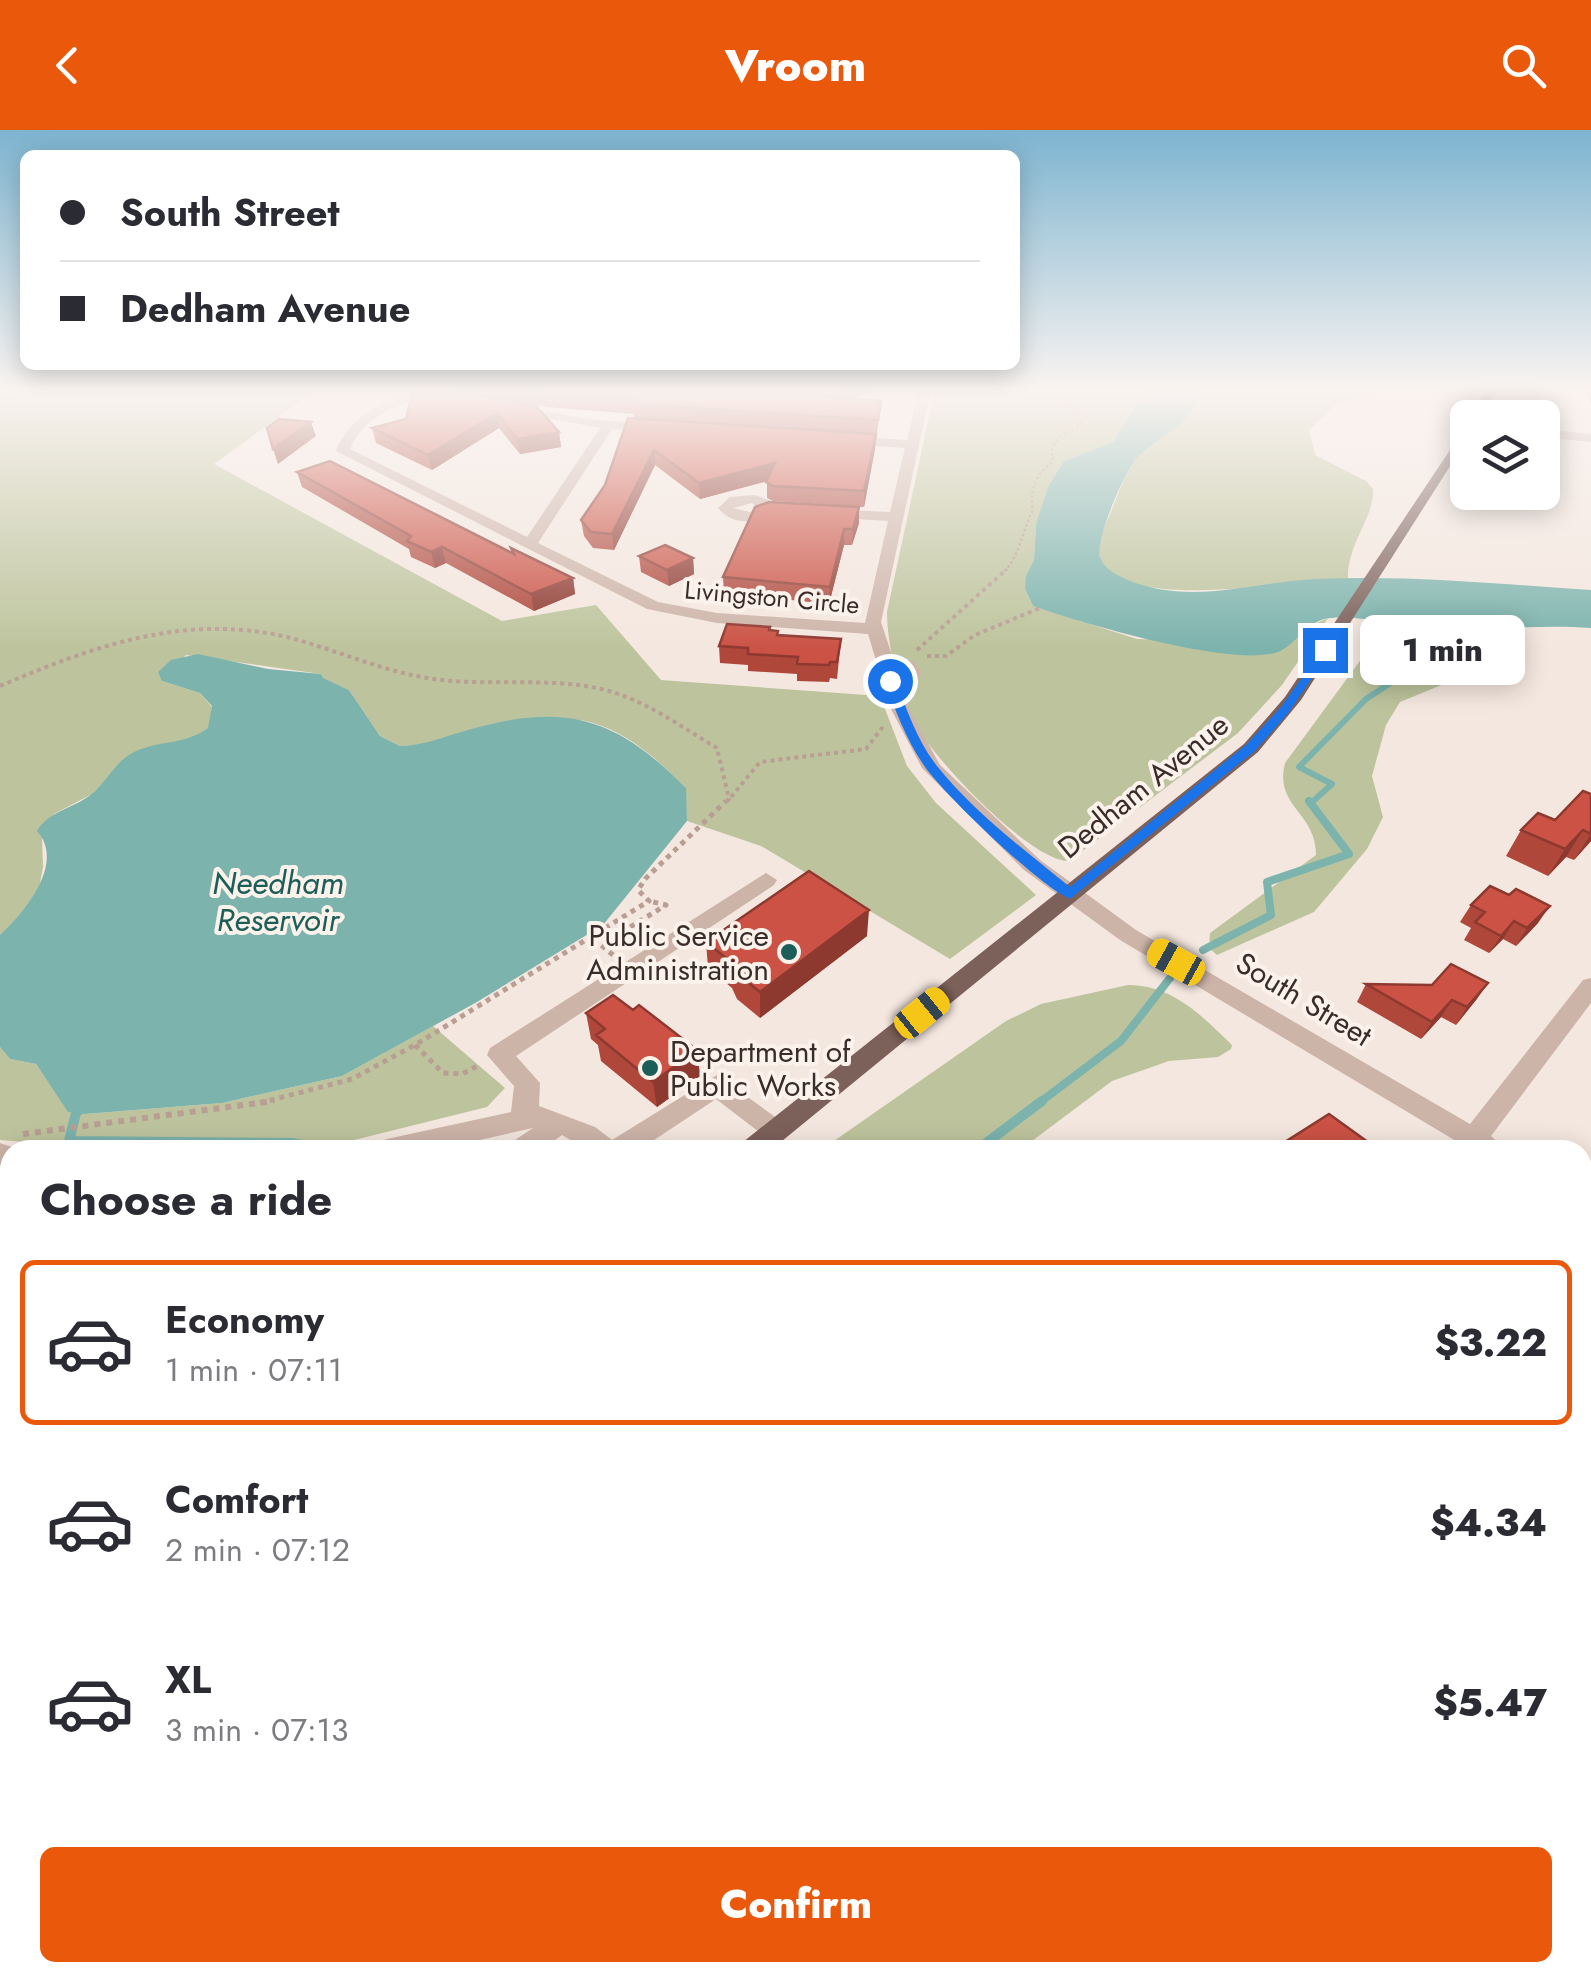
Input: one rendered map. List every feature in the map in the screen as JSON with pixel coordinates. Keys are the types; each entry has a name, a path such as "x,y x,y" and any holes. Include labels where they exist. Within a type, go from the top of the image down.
{"main road":[{"name":"Dedham Avenue","path":"765,1140 1251,748 1285,710 1437,475"}],"street":[{"name":"Livingston Circle","path":"391,475 644,603 674,612 873,628"},
{"path":"528,546 575,475"},
{"name":"South Street","path":"906,475 873,628 898,705 918,748 940,778 998,836 1128,935 1476,1140"},
{"path":"814,512 896,516"},
{"path":"522,1118 528,1098 527,1083 498,1055 766,880"},
{"path":"1486,1140 1591,986"},
{"path":"633,1140 717,1085 776,1131"},
{"path":"429,1140 542,1115 594,1140"},
{"path":"535,1140 560,1123"}],"path":[{"path":"1039,475 1030,496 1033,510 1010,566 922,643 914,655 946,656 974,635 1040,608"},
{"path":"0,686 136,633 192,626 274,634 361,663 429,679 554,683 612,691 717,748 729,799"},
{"path":"630,969 601,945 666,905 649,901 638,890 645,879 729,799 760,762 866,748 898,705"},
{"path":"31,1133 288,1098 352,1079 415,1045 649,901"},
{"path":"415,1045 443,1074 462,1074 498,1055"}],"green space":[{"path":"0,475 235,475 502,621 596,605 661,680 880,696 907,766 936,803 1036,895 950,959 761,846 687,821 685,787 636,744 614,731 591,722 540,719 400,746 380,736 349,690 321,674 186,655 162,681 200,693 212,707 209,728 196,737 135,752 92,794 54,814 42,837 43,867 38,893 24,913 0,935"},
{"path":"916,475 1058,475 1036,524 1034,560 1025,589 1033,606 1137,639 1290,643 1306,628 1328,618 1282,685 1238,733 1069,861 1051,856 1004,824 934,751 908,711 900,688 887,612"},
{"path":"1127,475 1355,475 1373,489 1348,579 1175,590 1140,585 1114,575 1100,558 1104,530"},
{"path":"1400,625 1438,629 1456,643 1499,647 1500,654 1478,670 1400,702 1386,725 1372,776 1383,817 1367,849 1314,912 1217,955 1209,948 1210,933 1316,855 1310,829 1285,790 1285,763 1365,654"},
{"path":"1128,985 1144,986 1186,1004 1232,1045 1218,1057 1169,1061 1112,1081 1033,1140 835,1140 1006,1021 1041,1004"},
{"path":"433,1026 505,1088 487,1107 354,1140 0,1140 0,1047 10,1059 36,1064 59,1098 85,1114 222,1103 342,1076"}],"water":[{"path":"1055,475 1126,475 1106,522 1100,557 1109,569 1125,579 1158,589 1199,592 1297,580 1385,578 1591,590 1591,628 1437,629 1331,618 1309,627 1280,651 1259,655 1158,642 1033,606 1025,589 1026,576 1034,560 1036,524"},
{"name":"Needham Reservoir","path":"198,654 268,669 321,674 349,690 380,736 400,746 533,717 587,722 636,745 686,788 687,821 603,925 477,1002 342,1076 222,1103 68,1112 36,1064 10,1059 0,1047 0,935 30,901 44,872 45,844 37,831 42,825 89,796 134,752 190,737 208,728 212,706 200,693 162,681 158,672 171,660"}],"building":[{"path":"303,475 359,475 514,554 511,548 573,578 531,594 442,547 431,552 407,541 411,536"},
{"path":"608,475 641,475 612,534 591,532 581,520"},
{"path":"689,475 728,475 699,483"},
{"path":"769,475 867,475 864,491 773,486 766,482"},
{"path":"769,502 859,507 853,529 844,529 830,587 723,577 755,507"},
{"path":"665,545 693,558 667,570 639,556"},
{"path":"727,624 770,627 769,630 778,631 777,635 841,639 837,662 797,664 798,657 748,654 748,648 719,646"},
{"path":"1583,791 1591,794 1591,834 1583,830 1565,849 1521,830 1538,813 1555,820"},
{"path":"809,871 869,910 760,992 706,942"},
{"path":"1490,886 1509,895 1516,889 1550,906 1527,928 1514,921 1501,936 1475,922 1485,912 1471,905"},
{"path":"1451,964 1488,983 1467,1007 1452,1000 1432,1022 1366,984 1432,985"},
{"path":"613,995 633,1010 639,1005 697,1050 653,1082 596,1035 605,1029 586,1013"},
{"path":"1329,1114 1365,1140 1288,1140"}],"waterway":[{"path":"1311,803 1332,784 1299,767 1366,699 1441,650 1430,620"},
{"path":"1203,950 1271,915 1267,882 1349,854 1311,803"},
{"path":"1039,1103 1121,1041 1170,978"},
{"path":"990,1140 1042,1101"},
{"path":"69,1140 76,1113 84,1105"}],"place":[{"name":"Public Service Administration","path":"789,952"},
{"name":"Department of Public Works","path":"650,1068"}],"route":[{"path":"890,681 912,736 932,768 998,836 1070,894 1251,748 1285,710 1325,650"}]}
